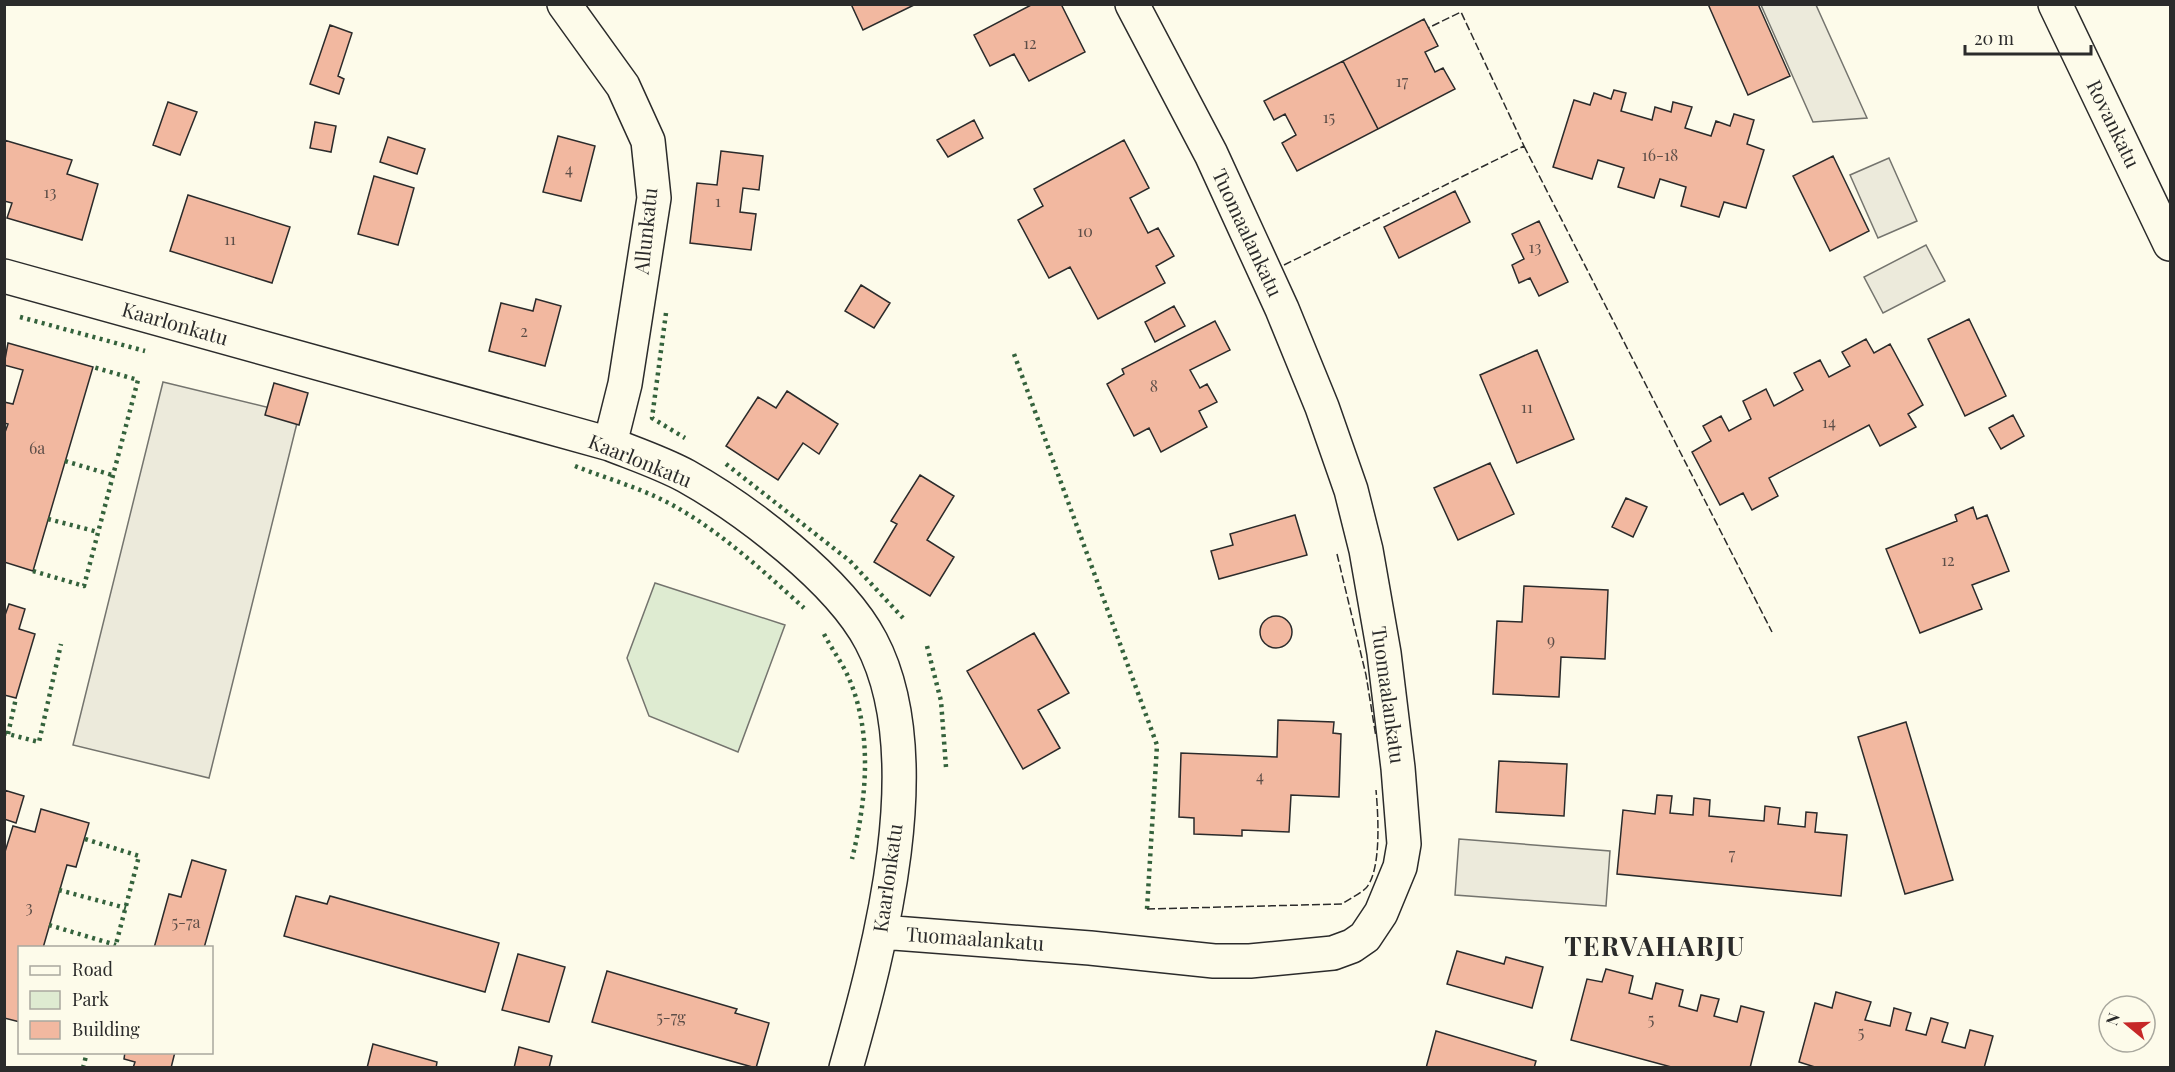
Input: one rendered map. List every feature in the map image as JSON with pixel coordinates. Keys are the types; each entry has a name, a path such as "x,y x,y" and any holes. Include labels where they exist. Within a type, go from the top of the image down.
{"street":[{"name":"Allunkatu","path":"564,4 623,86 648,141 654,198 625,384 610,444"},
{"name":"Tuomaalankatu","path":"881,932 1090,948 1214,961 1250,961 1333,952 1352,946 1365,937 1382,914 1401,867 1404,844 1398,768 1384,653 1366,550 1351,490 1322,407 1282,309 1211,154 1132,4"},
{"name":"Rovankatu","path":"2055,4 2170,244"},
{"name":"Kaarlonkatu","path":"4,276 610,444 684,475 759,523 835,592 871,641 893,702 901,792 881,932 846,1068"}],"green space":[{"path":"655,583 785,625 738,752 649,716 627,658"}],"shaded area":[{"path":"1761,5 1816,5 1867,118 1813,122"},
{"path":"1889,158 1917,221 1878,238 1850,175"},
{"path":"1926,245 1945,281 1883,313 1864,277"},
{"path":"163,382 299,415 209,778 73,745"},
{"path":"1459,839 1610,851 1606,906 1455,895"}],"building":[{"path":"851,4 916,4 863,30"},
{"path":"1033,4 1061,4 1085,52 1029,81 1014,54 990,66 974,35"},
{"path":"1708,4 1758,4 1790,76 1748,95"},
{"path":"1424,19 1438,46 1425,52 1435,72 1443,68 1455,89 1378,129 1343,61"},
{"path":"330,25 352,33 338,76 344,79 339,94 310,84"},
{"path":"1343,61 1378,129 1297,171 1282,143 1296,135 1285,114 1274,120 1264,101"},
{"path":"1614,90 1626,93 1621,111 1652,120 1655,107 1671,112 1673,102 1692,107 1685,128 1711,136 1716,121 1730,126 1734,114 1754,120 1747,144 1764,150 1746,208 1724,202 1719,217 1681,206 1686,187 1660,179 1654,198 1618,187 1624,168 1598,160 1592,179 1553,167 1574,100 1590,105 1594,93 1611,99"},
{"path":"168,102 197,112 180,155 153,145"},
{"path":"974,120 983,138 948,157 937,140"},
{"path":"315,122 336,126 331,152 310,148"},
{"path":"558,136 595,146 581,201 543,192"},
{"path":"388,137 425,149 417,174 380,162"},
{"path":"4,140 72,160 67,174 98,184 82,240 7,218 12,203 4,201"},
{"path":"1124,140 1149,188 1130,198 1148,233 1158,228 1174,256 1156,266 1165,283 1098,319 1070,267 1049,278 1018,220 1043,206 1034,189"},
{"path":"721,151 763,156 759,190 743,188 740,212 756,214 751,250 690,243 697,183 717,185"},
{"path":"1833,156 1869,231 1830,251 1793,176"},
{"path":"374,176 414,188 398,245 358,234"},
{"path":"1455,191 1470,222 1399,258 1384,227"},
{"path":"188,195 290,227 272,283 170,251"},
{"path":"1539,221 1568,282 1539,296 1530,278 1519,283 1512,265 1524,259 1512,234"},
{"path":"861,285 890,303 874,328 845,311"},
{"path":"536,299 561,306 545,366 489,351 501,303 533,311"},
{"path":"1174,306 1185,326 1155,342 1145,322"},
{"path":"1969,319 2006,396 1965,416 1928,339"},
{"path":"1215,321 1230,350 1190,370 1200,388 1207,384 1217,402 1199,411 1207,427 1161,452 1149,428 1134,436 1107,384 1124,374 1122,369"},
{"path":"1866,339 1874,353 1890,344 1923,405 1908,414 1916,427 1880,446 1869,425 1769,478 1778,496 1752,510 1743,493 1720,505 1692,452 1711,441 1703,426 1721,416 1729,431 1751,419 1743,401 1766,389 1774,406 1803,390 1794,373 1820,360 1829,377 1850,366 1842,352"},
{"path":"8,343 93,367 33,571 4,562 4,435 8,424 4,423 4,402 13,404 23,370 4,365"},
{"path":"1537,350 1574,439 1517,463 1480,375"},
{"path":"274,383 308,393 299,425 265,415"},
{"path":"787,391 838,424 819,454 803,443 778,480 726,446 758,397 776,408"},
{"path":"2013,415 2024,436 2001,449 1989,428"},
{"path":"1490,463 1514,514 1458,540 1434,488"},
{"path":"920,475 954,496 927,540 954,557 930,596 874,562 897,524 891,521"},
{"path":"1626,498 1647,507 1633,537 1612,527"},
{"path":"1973,507 1977,519 1987,515 2009,571 1972,585 1982,609 1920,633 1886,549 1957,521 1955,515"},
{"path":"1295,515 1307,555 1219,579 1211,551 1233,545 1230,534"},
{"path":"1524,586 1608,590 1605,659 1561,657 1559,697 1493,694 1497,621 1522,622"},
{"path":"9,604 25,609 19,629 35,634 16,698 4,695 4,618"},
{"path":"1276,616 1288,620 1292,632 1288,644 1276,648 1264,644 1260,632 1264,620"},
{"path":"1034,633 1069,693 1038,710 1060,748 1023,769 967,671"},
{"path":"1278,720 1334,722 1333,733 1341,734 1339,797 1291,795 1289,832 1242,830 1242,836 1194,834 1194,818 1179,817 1181,753 1277,757"},
{"path":"1906,722 1953,880 1905,894 1858,737"},
{"path":"1499,761 1567,764 1564,816 1496,812"},
{"path":"4,790 24,796 16,823 4,819"},
{"path":"1657,795 1672,796 1670,813 1693,815 1694,798 1710,800 1709,816 1764,821 1765,806 1780,808 1778,824 1805,827 1806,812 1817,813 1815,832 1847,835 1841,896 1617,874 1623,810 1655,814"},
{"path":"41,809 89,823 76,867 67,865 44,946 18,946 18,1022 4,1018 4,855 13,826 35,832"},
{"path":"192,860 226,870 205,946 155,946 169,894 181,897"},
{"path":"296,896 327,904 330,896 499,943 485,992 284,936"},
{"path":"1457,951 1504,964 1506,957 1543,967 1532,1008 1447,984"},
{"path":"518,954 565,967 549,1022 502,1010"},
{"path":"1606,969 1633,976 1629,993 1652,999 1656,983 1683,990 1679,1006 1697,1011 1701,995 1719,999 1714,1016 1737,1022 1741,1006 1764,1012 1750,1068 1675,1068 1571,1040 1587,979 1602,982"},
{"path":"607,971 737,1009 735,1013 769,1023 756,1068 592,1022"},
{"path":"1836,992 1871,1002 1865,1020 1890,1026 1894,1008 1911,1013 1906,1030 1926,1035 1931,1018 1948,1023 1942,1042 1965,1048 1970,1030 1993,1036 1984,1068 1818,1068 1799,1062 1815,1003 1832,1008"},
{"path":"1436,1031 1536,1061 1534,1068 1426,1068"},
{"path":"373,1044 437,1062 436,1068 367,1068"},
{"path":"519,1047 552,1056 549,1068 514,1068"},
{"path":"125,1054 174,1054 171,1068 133,1068 135,1062 124,1059"}],"hedge":[{"path":"666,313 652,418 685,438"},
{"path":"20,317 145,351"},
{"path":"1014,354 1157,745 1147,909"},
{"path":"33,571 84,586 138,380 93,367"},
{"path":"65,461 112,475"},
{"path":"726,464 850,561 903,618"},
{"path":"575,466 652,495 693,517 732,546 804,608"},
{"path":"48,519 98,532"},
{"path":"824,634 845,670 854,692 864,739 864,788 852,859"},
{"path":"4,733 39,742 61,644"},
{"path":"927,646 941,701 946,767"},
{"path":"8,734 16,698"},
{"path":"85,839 139,856 116,946"},
{"path":"59,890 126,908"},
{"path":"49,925 116,945"},
{"path":"83,1068 86,1054"}],"fence":[{"path":"1284,265 1524,146 1461,12 1428,28"},
{"path":"1524,146 1772,632"},
{"path":"1337,554 1366,675 1376,737"},
{"path":"1147,909 1342,904 1366,888 1375,868 1378,841 1376,790"}],"district":[{"name":"TERVAHARJU","path":"1655,947"}]}
